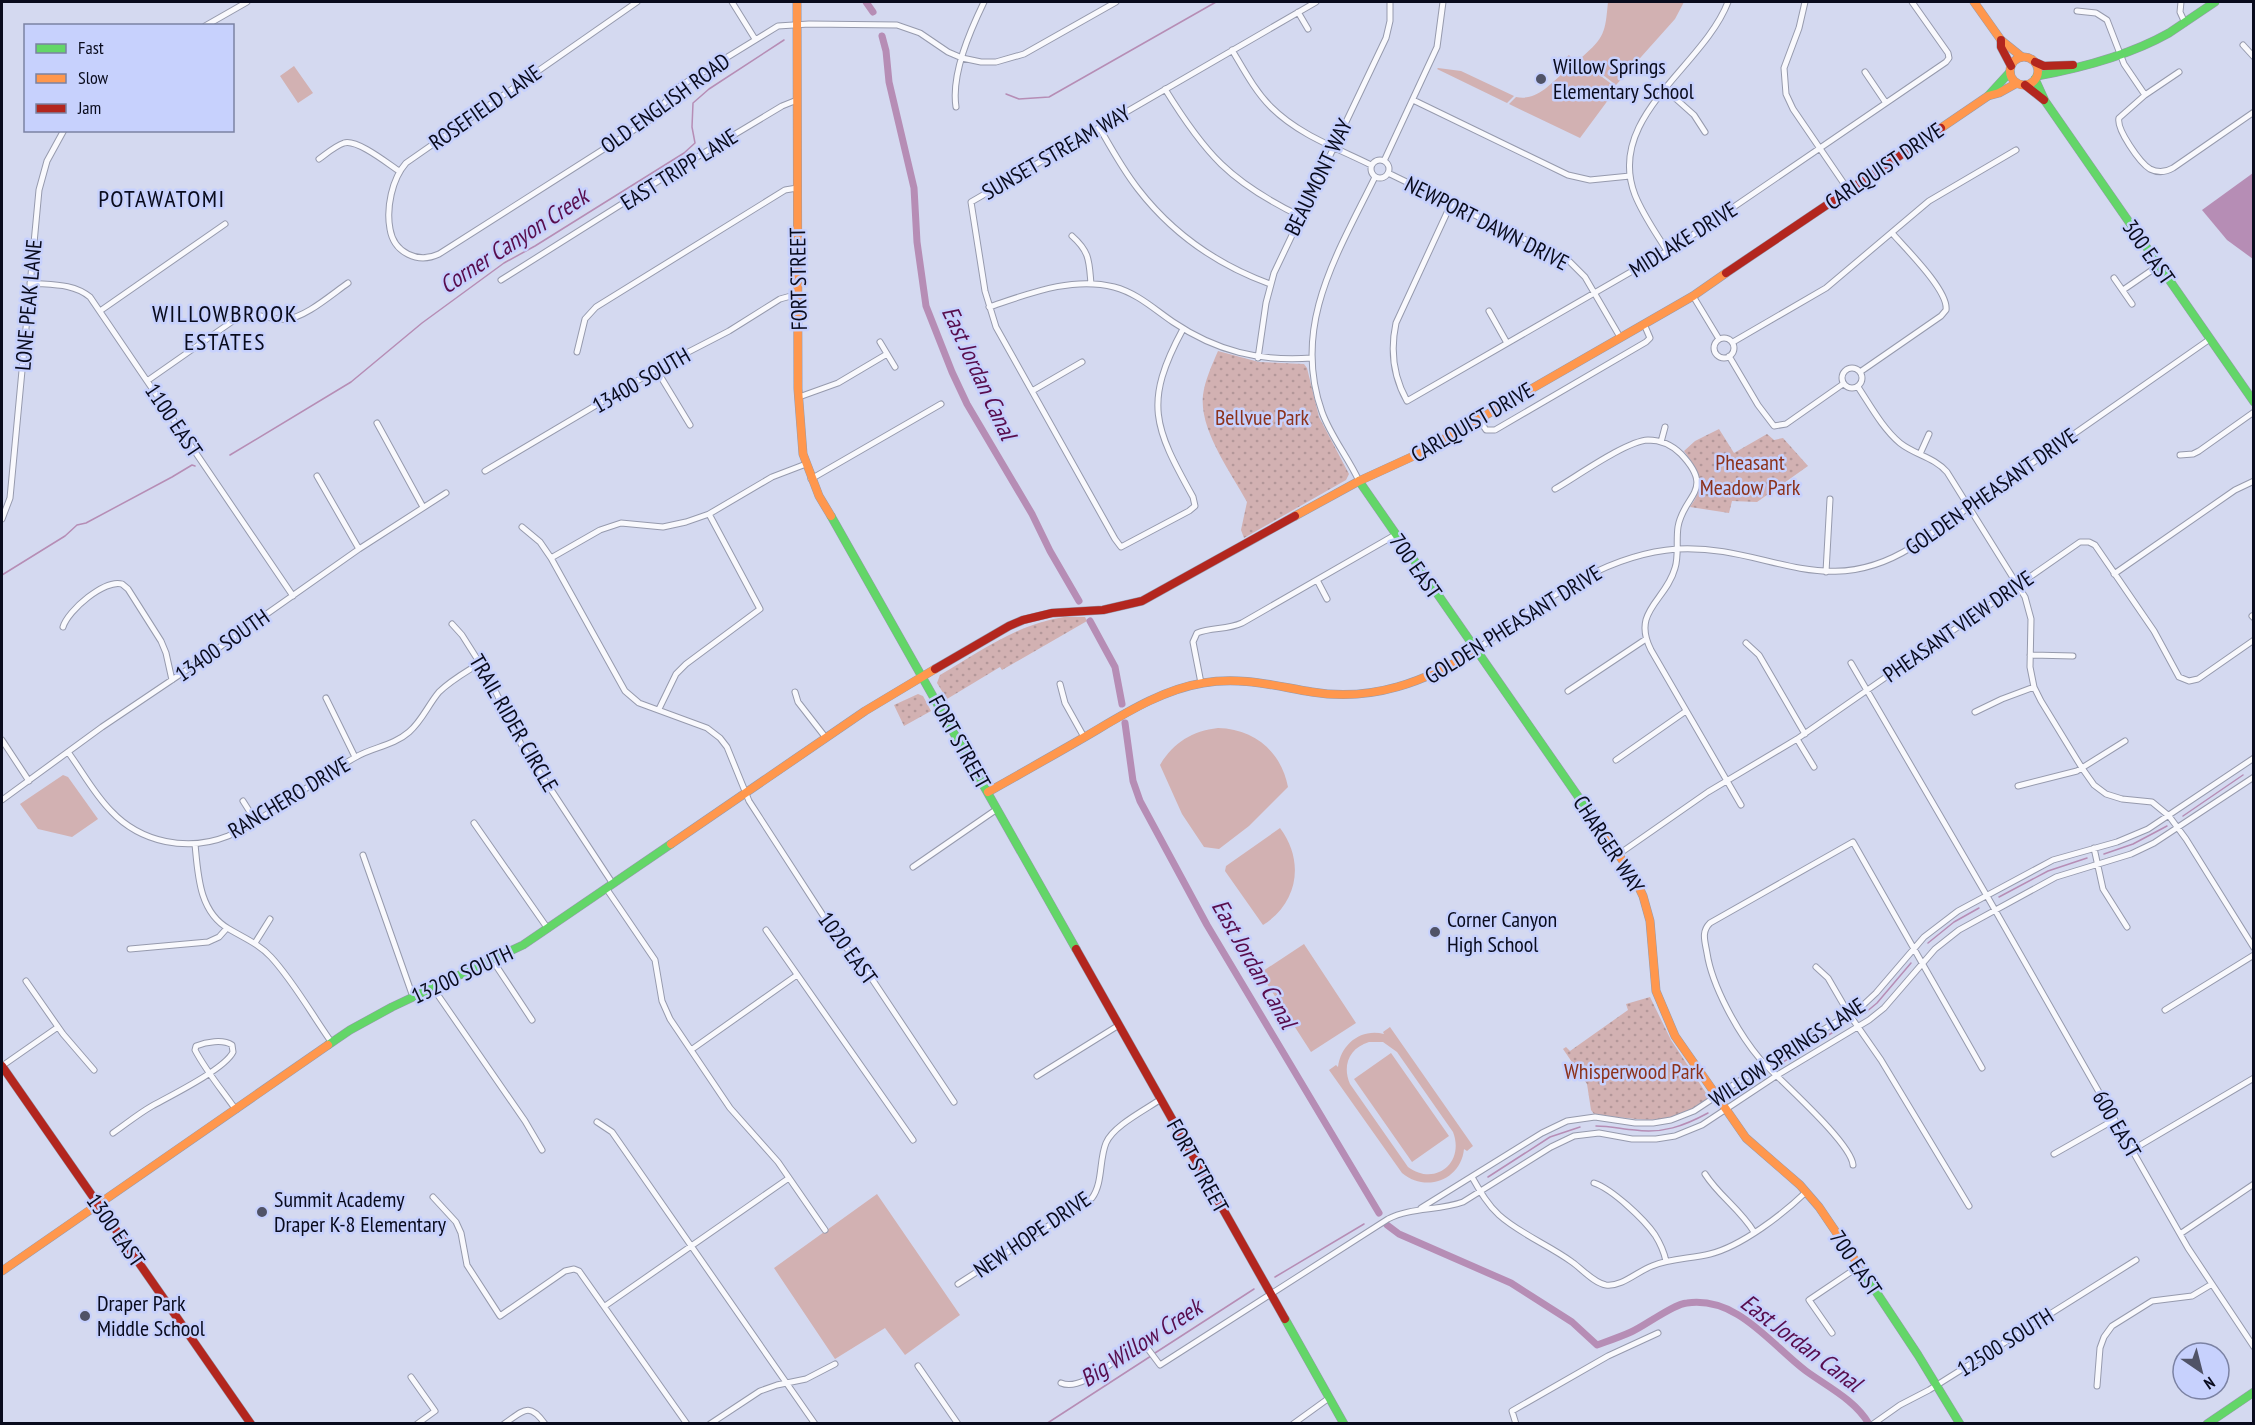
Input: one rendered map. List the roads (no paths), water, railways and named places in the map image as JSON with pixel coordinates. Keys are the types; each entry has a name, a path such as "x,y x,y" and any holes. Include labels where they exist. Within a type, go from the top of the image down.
{"street":[{"path":"208,24 247,2"},
{"name":"ROSEFIELD LANE","path":"399,171 413,156 637,2"},
{"path":"732,2 755,39"},
{"name":"FORT STREET","path":"797,2 798,397 800,435 811,479 1344,1424"},
{"path":"956,107 954,88 962,58 972,27 984,2"},
{"name":"OLD ENGLISH ROAD","path":"399,171 392,188 390,232 405,254 416,258 428,258 439,254 655,117 677,88 774,27 798,24 897,25 920,33 948,52 962,58 989,62 1018,57 1116,2"},
{"name":"SUNSET STREAM WAY","path":"1183,329 1163,369 1158,409 1165,444 1193,497 1195,506 1121,547 996,327 989,307 971,202 1316,2"},
{"name":"BEAUMONT WAY","path":"1258,358 1270,284 1282,253 1386,38 1390,21 1390,2"},
{"path":"1384,160 1437,47 1443,2"},
{"path":"1667,251 1639,204 1630,176 1630,148 1647,111 1712,33 1728,2"},
{"path":"1805,2 1784,68 1784,86 1793,109 1849,190"},
{"name":"MIDLAKE DRIVE","path":"1451,204 1396,323 1392,343 1393,363 1397,382 1407,401 1667,251 1949,58 1946,49 1912,2"},
{"path":"1974,2 2001,40 2014,53 2044,66 2077,66"},
{"path":"2181,2 2180,12 2185,23"},
{"path":"2001,40 2001,47 2012,78 2021,84 2036,77 2120,55 2185,23 2215,2"},
{"path":"2077,10 2096,13 2109,23 2120,55 2145,95"},
{"path":"1298,12 1308,29"},
{"path":"2243,45 2253,57"},
{"path":"1232,50 1251,82 1272,108 1297,128 1371,165"},
{"path":"2010,69 2016,59 2022,57"},
{"path":"2034,61 2038,69 2036,77"},
{"name":"CARLQUIST DRIVE","path":"1988,96 2010,69"},
{"path":"1865,72 1886,103"},
{"path":"2179,72 2123,112 2118,121 2119,129 2142,162 2149,168 2161,172 2173,168 2253,112"},
{"name":"300 EAST","path":"2036,77 2045,101 2253,402"},
{"name":"CARLQUIST DRIVE","path":"923,676 1023,620 1052,613 1116,608 1142,601 1359,481 1410,458 1693,296 1988,96 2021,84"},
{"name":"300 EAST","path":"2021,84 2045,101"},
{"path":"1165,89 1191,130 1227,170 1259,195 1300,216"},
{"path":"1666,90 1694,115 1705,132"},
{"name":"EAST TRIPP LANE","path":"501,280 687,163 782,106 797,100"},
{"path":"1413,100 1568,175 1590,180 1630,176"},
{"path":"1099,127 1138,190 1166,219 1214,258 1241,273 1270,284"},
{"name":"LONE PEAK LANE","path":"2,519 10,498 41,180 51,152 63,132"},
{"path":"319,159 337,146 349,142 358,145 399,171"},
{"path":"1733,342 1826,288 1929,201 2016,150"},
{"path":"1371,165 1377,160 1384,160"},
{"path":"1371,165 1371,172 1375,177 1383,178 1388,173 1389,166 1384,160"},
{"name":"NEWPORT DAWN DRIVE","path":"1388,173 1569,261 1580,271 1620,338"},
{"path":"1359,481 1322,412 1315,386 1312,358 1316,311 1326,280 1375,177"},
{"path":"577,352 585,319 596,307 785,190 797,188"},
{"path":"99,311 225,224"},
{"path":"1860,372 1941,315 1947,308 1944,298 1927,274 1892,233"},
{"path":"1072,236 1089,257 1091,284"},
{"path":"2123,290 2158,266"},
{"path":"2114,278 2132,304"},
{"name":"1100 EAST","path":"30,283 77,288 90,297 293,596"},
{"path":"147,381 240,316 253,314 280,320 296,318 348,283"},
{"path":"989,307 1049,288 1091,284 1115,287 1130,293 1183,329 1217,346 1258,358 1312,358"},
{"name":"13400 SOUTH","path":"485,471 656,369 729,331 780,299 798,294"},
{"path":"1693,296 1719,339"},
{"path":"1489,311 1508,343"},
{"path":"1479,419 1488,431 1504,424 1646,342 1650,338 1644,324"},
{"path":"1727,338 1733,342 1734,350 1729,356 1721,357 1715,351 1714,346 1719,339 1727,338"},
{"name":"GOLDEN PHEASANT DRIVE","path":"988,792 1153,699 1201,683 1247,680 1334,694 1377,693 1399,689 1429,678 1476,650 1584,576 1626,559 1676,549 1721,551 1826,572 1859,570 1885,562 1970,507 2210,339"},
{"path":"880,342 895,367"},
{"path":"798,397 838,383 887,354"},
{"path":"1729,356 1758,405 1774,426 1786,424 1843,384"},
{"path":"1032,391 1082,362"},
{"path":"1843,384 1842,375 1848,369 1853,368 1860,372 1862,380 1858,387"},
{"path":"656,369 690,425"},
{"path":"1843,384 1850,388 1858,387"},
{"path":"1858,387 1897,441 1931,458 1943,467 2018,585 2028,605 2031,619 2030,655 2034,687 2082,768 2094,785 2106,794 2122,799 2146,800 2157,805 2169,816 2253,948"},
{"path":"811,479 941,404"},
{"path":"2180,455 2187,456 2199,451 2253,412"},
{"path":"377,423 423,507"},
{"path":"1661,442 1665,427"},
{"path":"1920,454 1929,434"},
{"path":"1555,489 1635,443 1648,440 1661,442 1680,454 1696,480 1695,494 1680,520 1675,569 1646,618 1646,639 1741,805"},
{"path":"551,558 600,530 621,523 663,527 709,514 772,477 806,464"},
{"path":"317,476 359,549"},
{"name":"700 EAST","path":"1359,481 1476,650"},
{"path":"2114,574 2235,490 2253,481"},
{"name":"13400 SOUTH","path":"2,800 359,549 446,494"},
{"path":"1826,572 1830,499"},
{"path":"659,709 676,674 686,663 760,609 709,514"},
{"name":"1020 EAST","path":"522,526 540,542 551,558 625,691 639,703 707,728 727,747 749,801 841,943 860,961 954,1102"},
{"path":"1201,683 1193,642 1196,635 1207,629 1236,626 1395,535"},
{"name":"PHEASANT VIEW DRIVE","path":"1619,854 1726,781 1805,734 2078,543 2084,541 2095,546 2154,631 2177,674 2184,680 2198,679 2253,640"},
{"path":"1317,580 1327,599"},
{"path":"63,627 73,609 109,584 122,584 128,589 161,641 172,680"},
{"name":"TRAIL RIDER CIRCLE","path":"452,624 480,663 521,744 652,954 659,974 664,1007 723,1097 789,1178 825,1230"},
{"path":"1568,691 1646,639"},
{"path":"1746,643 1759,656 1805,734"},
{"name":"CHARGER WAY","path":"1476,650 1619,854 1639,887 1652,929 1656,991 1663,1013 1675,1036 1731,1119"},
{"path":"2030,655 2073,656"},
{"name":"RANCHERO DRIVE","path":"68,752 109,810 126,825 158,840 195,844 229,835 355,757 402,737 418,723 431,702 447,685 480,663"},
{"name":"600 EAST","path":"1851,663 2180,1234 2253,1347"},
{"name":"13200 SOUTH","path":"2,1271 364,1021 493,961 548,929 826,738 923,676"},
{"path":"1060,684 1063,698 1084,737"},
{"path":"1975,712 2034,687"},
{"path":"795,692 798,702 826,738"},
{"path":"326,698 355,757"},
{"path":"1616,760 1686,711"},
{"path":"1797,739 1814,767"},
{"path":"2,741 29,781"},
{"path":"2018,786 2082,768 2125,741"},
{"name":"WILLOW SPRINGS LANE","path":"1061,1383 1072,1386 1083,1382 1136,1347 1142,1346 1150,1351 1159,1363 1388,1218 1430,1204 1542,1133 1567,1121 1595,1117 1635,1123 1662,1122 1687,1114 1870,999 1914,948 1945,920 2040,866 2132,836 2169,816 2253,758"},
{"name":"WILLOW SPRINGS LANE","path":"1416,1210 1445,1207 1463,1202 1551,1146 1574,1136 1591,1133 1639,1140 1665,1138 1695,1129 1777,1075 1858,1028 1884,1008 1922,962 1952,934 2056,877 2132,854 2178,829 2253,777"},
{"path":"243,801 255,820"},
{"path":"913,867 997,809"},
{"path":"474,823 548,929"},
{"path":"1853,1165 1847,1150 1765,1064 1747,1040 1713,978 1704,936 1705,928 1710,923 1853,842 1982,1068"},
{"path":"195,844 199,880 204,899 214,916 226,928 255,942 280,968 332,1043"},
{"path":"2094,848 2104,892 2127,927"},
{"path":"363,855 413,997"},
{"path":"255,942 270,919"},
{"path":"130,949 212,941 219,937 226,928"},
{"path":"766,930 913,1140"},
{"path":"2165,1010 2253,956"},
{"path":"493,961 532,1020"},
{"path":"1815,967 1828,978 1858,1028 1881,1060 1969,1206"},
{"path":"691,1050 797,975"},
{"path":"26,981 58,1027 94,1070"},
{"path":"433,988 525,1121 542,1150"},
{"path":"1037,1076 1119,1025"},
{"path":"2,1066 58,1027"},
{"path":"113,1133 146,1110 209,1072 231,1057 234,1050 232,1045 225,1042 204,1044 195,1047 198,1056 209,1072 236,1110"},
{"name":"1300 EAST","path":"2,1066 251,1424"},
{"path":"2132,1150 2253,1078"},
{"name":"NEW HOPE DRIVE","path":"958,1284 1092,1198 1097,1189 1104,1149 1111,1135 1161,1099"},
{"name":"700 EAST","path":"1731,1119 1754,1146 1806,1192 1819,1207 1918,1355 1960,1424"},
{"path":"2054,1154 2114,1120"},
{"path":"597,1122 612,1132 815,1424"},
{"path":"1705,1174 1716,1189 1741,1213 1754,1232"},
{"path":"1472,1177 1490,1206 1506,1221 1557,1251 1602,1284 1618,1284 1642,1270 1666,1261 1713,1253 1781,1215 1806,1192"},
{"path":"605,1306 789,1178"},
{"path":"1594,1183 1606,1188 1650,1228 1666,1261"},
{"path":"2180,1234 2253,1184"},
{"path":"433,1197 456,1222 462,1233 467,1265 500,1316 565,1271 574,1269 583,1275 687,1424"},
{"name":"12500 SOUTH","path":"1873,1424 1900,1405 1935,1386 2136,1260"},
{"path":"1832,1334 1809,1300 1858,1267"},
{"path":"2097,1386 2100,1348 2112,1326 2152,1301 2192,1296 2212,1284"},
{"path":"1516,1424 1512,1411 1608,1356 1658,1333"},
{"path":"710,1424 751,1395 786,1383 798,1382 835,1364"},
{"path":"918,1366 958,1424"},
{"path":"411,1377 435,1411 417,1424"},
{"path":"2208,1424 2253,1392"},
{"path":"1293,1424 1329,1398"},
{"path":"504,1424 529,1409 536,1412 545,1424"}],"waterway":[{"name":"East Jordan Canal","path":"866,2 873,12"},
{"name":"Corner Canyon Creek","path":"1006,94 1019,99 1049,97 1216,2"},
{"name":"East Jordan Canal","path":"882,36 889,82 914,188 917,242 926,306 967,404 1032,514 1079,601"},
{"name":"Corner Canyon Creek","path":"230,455 351,382 422,323 504,263 684,153 695,143 692,127 693,103 709,89 784,40"},
{"name":"Corner Canyon Creek","path":"2,575 65,536 77,525 86,523 192,465 195,466"},
{"name":"East Jordan Canal","path":"1090,621 1115,667 1122,704"},
{"name":"East Jordan Canal","path":"1125,723 1133,781 1140,801 1207,925 1379,1213"},
{"name":"Big Willow Creek","path":"2183,816 2243,775"},
{"name":"Big Willow Creek","path":"2104,854 2133,844 2167,826"},
{"name":"Big Willow Creek","path":"1999,897 2048,871 2087,858"},
{"name":"Big Willow Creek","path":"1928,943 1954,922 1979,908"},
{"name":"Big Willow Creek","path":"1865,1013 1877,1003 1911,963"},
{"name":"Big Willow Creek","path":"1783,1062 1842,1027"},
{"name":"Big Willow Creek","path":"1733,1096 1760,1077"},
{"name":"Big Willow Creek","path":"1596,1126 1645,1131 1664,1130 1690,1122 1708,1113"},
{"name":"Big Willow Creek","path":"1488,1177 1550,1137 1580,1127"},
{"name":"Big Willow Creek","path":"1275,1277 1364,1224"},
{"name":"East Jordan Canal","path":"1387,1225 1399,1234 1511,1283 1572,1322 1597,1345 1631,1332 1681,1304 1705,1303 1722,1307 1753,1325 1806,1371 1849,1401 1869,1424"},
{"name":"Big Willow Creek","path":"1155,1353 1254,1289"},
{"name":"Big Willow Creek","path":"1046,1424 1151,1356"}],"place":[{"name":"Willow Springs Elementary School","path":"1541,79"},
{"name":"Corner Canyon High School","path":"1435,932"},
{"name":"Summit Academy Draper K-8 Elementary","path":"262,1212"},
{"name":"Draper Park Middle School","path":"85,1316"}],"district":[{"name":"POTAWATOMI","path":"162,199"},
{"name":"WILLOWBROOK ESTATES","path":"225,328"}],"park label":[{"name":"Bellvue Park","path":"1262,417"},
{"name":"Pheasant Meadow Park","path":"1750,474"},
{"name":"Whisperwood Park","path":"1634,1071"}]}
